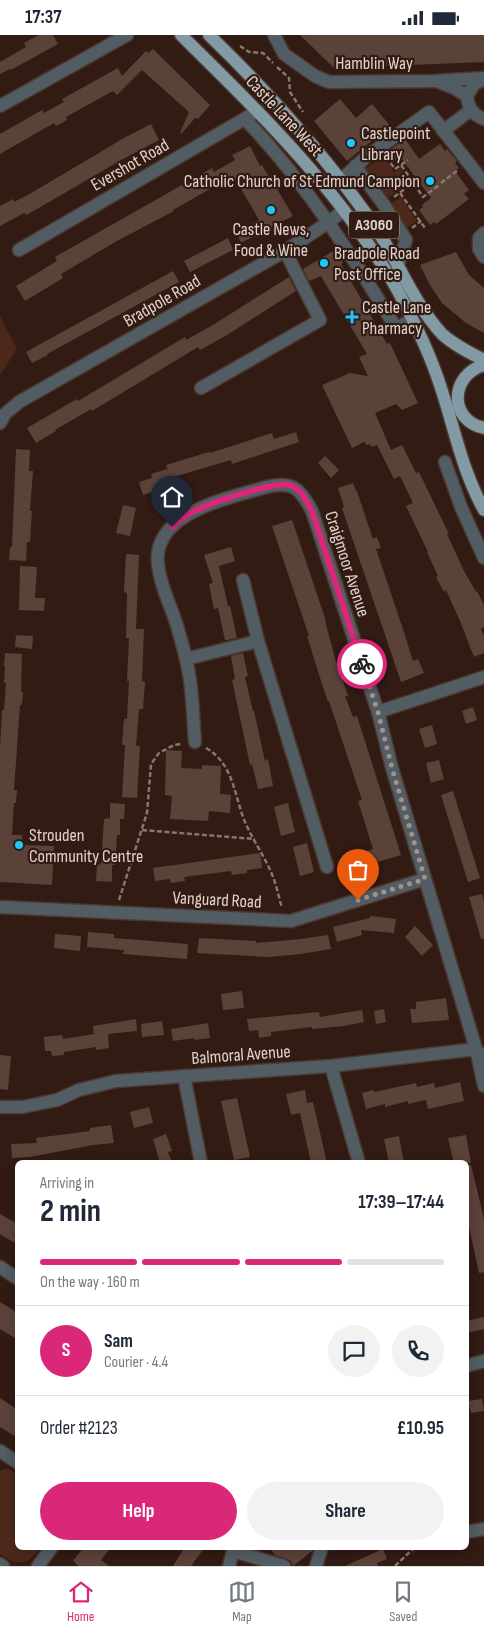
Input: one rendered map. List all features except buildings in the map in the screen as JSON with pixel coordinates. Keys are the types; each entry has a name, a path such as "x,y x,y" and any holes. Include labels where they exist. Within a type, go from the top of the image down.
{"main road":[{"name":"Castle Lane West","path":"181,35 258,111 302,160 344,211 389,274 412,320 440,384 458,447 468,475 484,509"},
{"name":"Castle Lane West","path":"209,35 285,113 341,180 369,217 427,315 443,335 484,360"},
{"path":"484,365 474,368 467,374 461,382 458,391 458,400 463,414 470,422 484,428"},
{"name":"Castle Lane West","path":"440,384 458,400"},
{"name":"Castle Lane West","path":"458,447 463,414"}],"street":[{"path":"0,106 127,35"},
{"name":"Hamblin Way","path":"274,35 284,54 315,76 329,81 434,81 484,78"},
{"name":"Hamblin Way","path":"434,81 454,88 468,96 474,84 484,78"},
{"path":"468,96 471,110 474,114 484,119"},
{"path":"444,131 471,110"},
{"name":"Evershot Road","path":"19,250 258,111"},
{"path":"341,180 379,147 429,113 484,183"},
{"path":"245,119 298,179 329,222 396,328 412,320"},
{"path":"355,166 384,205 406,240 398,265"},
{"name":"Bradpole Road","path":"0,423 5,414 19,402 285,251 344,211"},
{"path":"484,233 479,238 479,249 484,257"},
{"path":"201,388 320,320 285,251"},
{"path":"445,462 461,507 484,558"},
{"name":"Craigmoor Avenue","path":"195,742 189,673 178,627 161,580 158,564 159,544 180,519 201,508 276,484 290,485 296,488 304,497 312,511 378,712 392,768 425,879 480,1054 484,1086"},
{"path":"243,579 258,641 327,867"},
{"path":"186,659 258,641"},
{"path":"378,712 484,677"},
{"name":"Vanguard Road","path":"0,907 291,921 425,879"},
{"name":"Balmoral Avenue","path":"0,1107 24,1107 56,1100 78,1090 108,1083 480,1054"},
{"path":"331,1066 357,1160"},
{"path":"184,1076 200,1160"},
{"path":"0,1267 15,1277"},
{"path":"469,1365 484,1361"},
{"path":"0,1451 15,1461"},
{"path":"469,1532 484,1529"},
{"path":"38,1566 50,1550"},
{"path":"229,1566 234,1550"},
{"path":"237,1550 284,1566"},
{"path":"316,1566 321,1550"}],"path":[{"path":"379,147 395,169 408,160"},
{"path":"401,165 423,197 468,163"},
{"path":"384,205 417,180"},
{"path":"400,193 425,228"},
{"path":"114,913 147,813 150,764 159,753 174,745 195,742 214,753 226,768 235,789 245,822 273,877 285,921"},
{"path":"142,830 255,839"},
{"path":"395,1566 412,1550"}],"shaded area":[{"path":"383,156 394,172 400,168 409,181 409,183 387,199 366,168"},
{"path":"401,197 417,221 407,228 391,204"},
{"path":"0,316 17,349 0,375"},
{"path":"9,1469 15,1474 15,1550 38,1550 26,1561 12,1561 0,1554 0,1470"}],"way so far":[{"path":"358,900 425,879 392,768 378,712 362,664"}],"place":[{"name":"Castlepoint Library","path":"351,143"},
{"name":"Catholic Church of St Edmund Campion","path":"430,181"},
{"name":"Castle News, Food & Wine","path":"271,210"},
{"name":"Bradpole Road Post Office","path":"324,263"},
{"name":"Castle Lane Pharmacy","path":"352,317"},
{"name":"Strouden Community Centre","path":"19,845"}],"route":[{"path":"172,527 180,519 201,508 266,487 284,484 296,488 312,511 362,664"}]}
